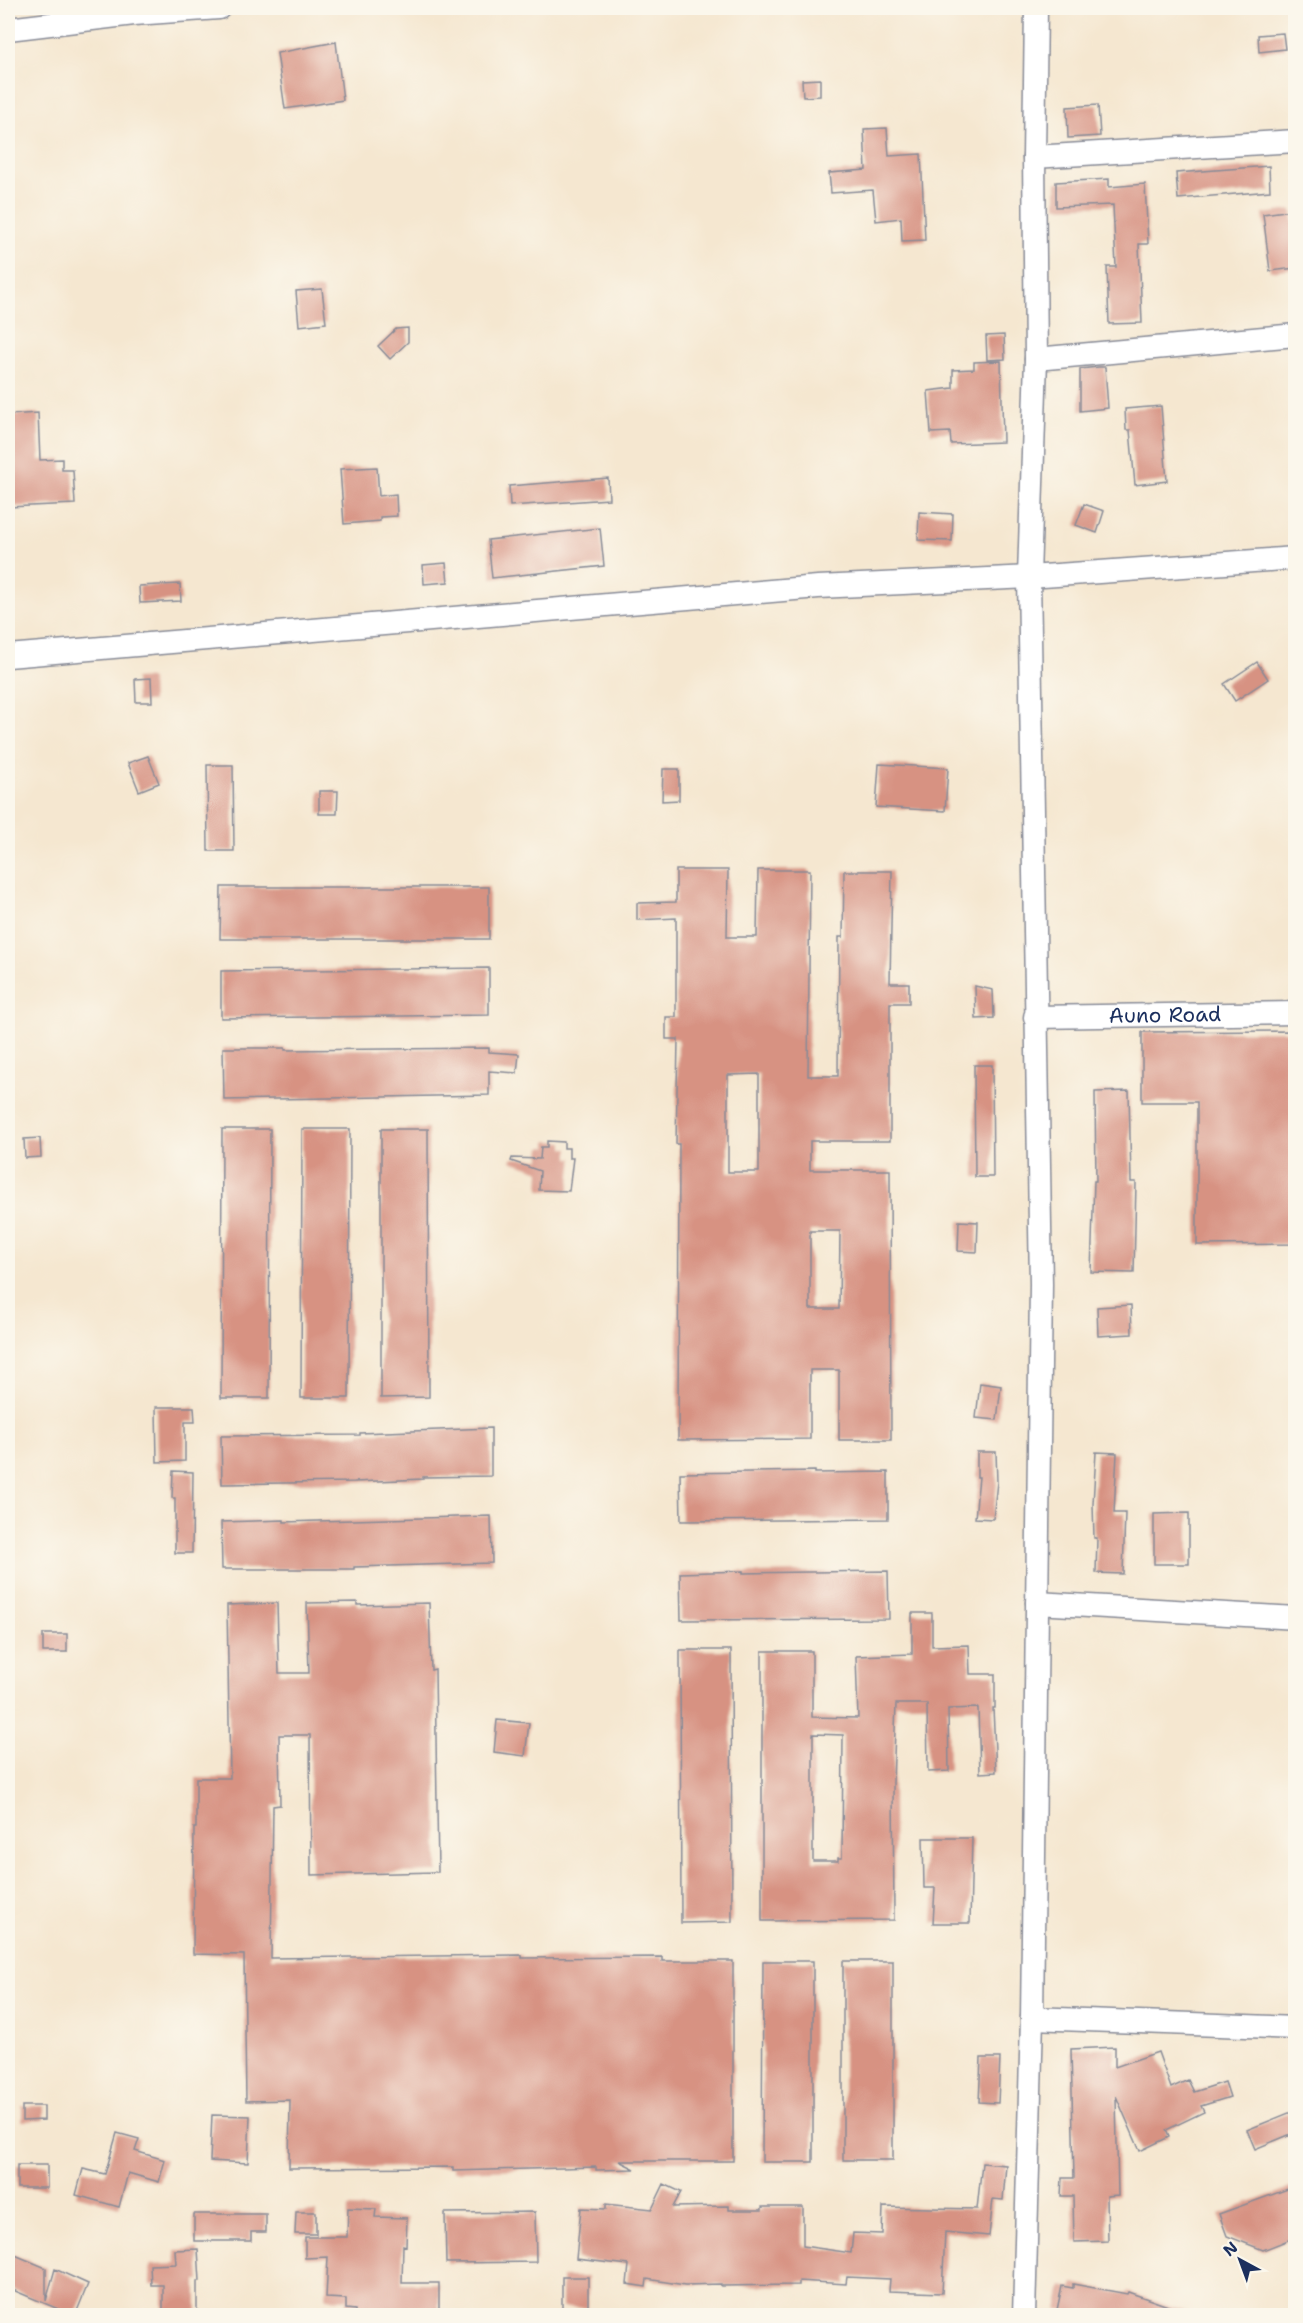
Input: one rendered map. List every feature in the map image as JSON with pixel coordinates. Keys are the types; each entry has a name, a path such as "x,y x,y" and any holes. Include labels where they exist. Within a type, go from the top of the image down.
{"street":[{"path":"8,29 134,14 219,8"},
{"path":"1024,2316 1032,2018 1041,1284 1029,577 1036,359 1034,157 1036,8"},
{"path":"1034,157 1296,141"},
{"path":"1036,359 1296,335"},
{"path":"8,656 806,588 1029,577 1296,558"},
{"name":"Auno Road","path":"1035,1017 1296,1013"},
{"path":"1037,1604 1296,1618"},
{"path":"1032,2018 1296,2028"}],"building":[{"path":"1283,33 1285,49 1259,52 1258,35"},
{"path":"336,42 343,100 285,109 277,53"},
{"path":"820,79 820,96 803,97 802,80"},
{"path":"1098,105 1100,136 1068,138 1067,107"},
{"path":"887,128 889,156 921,154 925,240 902,241 901,218 876,221 873,190 831,193 829,173 866,170 864,129"},
{"path":"1269,166 1270,191 1178,199 1176,173"},
{"path":"1109,179 1109,187 1145,184 1148,244 1139,244 1142,323 1109,324 1107,267 1116,267 1113,205 1056,207 1056,182"},
{"path":"1292,210 1296,268 1270,271 1263,214"},
{"path":"322,289 326,323 299,326 296,291"},
{"path":"408,328 408,342 390,359 378,346 396,329"},
{"path":"1004,335 1005,359 987,360 986,336"},
{"path":"1001,361 1003,442 951,444 950,432 931,433 928,391 953,388 953,370 974,369 974,362"},
{"path":"1105,367 1108,408 1080,411 1080,369"},
{"path":"1161,406 1167,481 1135,485 1130,430 1126,430 1125,409"},
{"path":"38,413 40,460 62,459 62,470 73,470 75,504 8,507 8,415"},
{"path":"377,467 379,496 396,494 397,516 380,517 380,521 344,524 340,469"},
{"path":"608,478 609,499 510,506 509,486"},
{"path":"1084,504 1104,511 1097,533 1076,525"},
{"path":"919,512 953,514 952,541 918,540"},
{"path":"600,528 604,566 492,578 488,540"},
{"path":"446,563 448,582 424,584 423,565"},
{"path":"180,584 181,601 140,603 139,586"},
{"path":"1257,662 1268,679 1235,701 1224,684"},
{"path":"151,678 152,702 136,702 135,679"},
{"path":"148,756 159,783 139,791 128,763"},
{"path":"879,764 948,768 945,811 876,807"},
{"path":"207,765 233,765 234,851 208,851"},
{"path":"663,769 679,769 679,800 662,801"},
{"path":"319,791 338,791 337,814 319,814"},
{"path":"676,870 728,870 727,937 757,937 758,870 810,870 808,1076 838,1076 839,937 843,937 844,871 892,871 890,983 909,983 909,1003 890,1003 890,1141 810,1141 810,1170 890,1170 891,1440 839,1440 839,1370 810,1370 810,1439 678,1440 679,1144 676,1144 678,1039 666,1039 666,1017 676,1017 676,918 637,920 637,903 676,902","holes":["759,1074 759,1172 728,1172 728,1075","810,1231 840,1231 839,1309 810,1309"]},
{"path":"221,887 489,887 489,939 220,939"},
{"path":"489,968 489,1015 221,1018 221,971"},
{"path":"975,986 993,990 994,1018 976,1019"},
{"path":"1296,1031 1296,1244 1197,1245 1197,1102 1142,1102 1142,1032"},
{"path":"223,1048 285,1048 285,1050 489,1048 489,1052 519,1054 517,1073 489,1071 489,1095 224,1100"},
{"path":"974,1065 992,1065 993,1177 975,1177"},
{"path":"1129,1091 1131,1182 1136,1182 1134,1273 1091,1272 1094,1181 1096,1181 1095,1092"},
{"path":"222,1129 270,1129 269,1398 221,1398"},
{"path":"302,1129 350,1129 349,1398 301,1398"},
{"path":"381,1129 428,1129 429,1397 381,1398"},
{"path":"40,1138 41,1157 25,1158 24,1139"},
{"path":"547,1141 564,1142 564,1148 569,1148 569,1158 573,1158 569,1191 539,1190 540,1171 511,1161 512,1158 540,1159 541,1147 547,1147"},
{"path":"959,1221 978,1222 977,1252 958,1251"},
{"path":"1131,1305 1132,1334 1098,1336 1097,1307"},
{"path":"980,1383 1001,1386 997,1420 976,1418"},
{"path":"156,1407 194,1407 195,1422 185,1422 185,1461 157,1462"},
{"path":"491,1428 491,1476 423,1477 423,1479 354,1482 222,1484 221,1436 360,1435 360,1433"},
{"path":"977,1452 996,1452 997,1482 993,1519 975,1518 979,1477 977,1477"},
{"path":"1096,1452 1117,1453 1114,1513 1125,1513 1123,1574 1096,1573 1097,1538 1094,1538 1093,1504"},
{"path":"173,1471 193,1472 192,1553 175,1553"},
{"path":"815,1471 815,1473 888,1472 888,1519 681,1521 680,1473"},
{"path":"1189,1513 1189,1564 1154,1564 1154,1514"},
{"path":"491,1516 492,1563 354,1567 354,1569 222,1569 221,1522"},
{"path":"743,1571 743,1573 888,1571 889,1619 681,1620 680,1573"},
{"path":"357,1602 357,1605 429,1603 431,1670 435,1669 438,1872 311,1875 310,1735 279,1735 280,1805 273,1806 271,1958 522,1955 522,1958 662,1957 662,1961 733,1961 733,2161 619,2161 635,2169 596,2170 596,2167 453,2171 453,2167 289,2168 290,2100 246,2101 244,1955 193,1954 196,1778 230,1778 227,1605 277,1603 279,1673 309,1673 307,1603"},
{"path":"912,1613 932,1613 932,1646 969,1645 970,1674 995,1674 995,1708 993,1708 996,1772 980,1773 978,1708 948,1709 949,1771 928,1772 927,1704 896,1704 893,1783 894,1920 762,1921 762,1651 812,1651 812,1717 858,1718 856,1656 912,1654","holes":["813,1734 843,1735 842,1858 838,1858 838,1861 813,1861"]},
{"path":"43,1634 67,1634 67,1652 43,1652"},
{"path":"680,1650 731,1650 732,1922 681,1923"},
{"path":"497,1720 529,1723 525,1756 494,1752"},
{"path":"923,1838 972,1838 970,1923 933,1923 935,1888 924,1888"},
{"path":"763,1961 813,1961 813,2162 762,2162"},
{"path":"843,1961 893,1961 893,2160 843,2160"},
{"path":"1115,2047 1115,2067 1158,2052 1171,2088 1188,2080 1194,2092 1225,2082 1230,2097 1201,2106 1204,2112 1166,2130 1169,2137 1140,2151 1116,2096 1118,2195 1107,2196 1108,2241 1074,2242 1073,2196 1061,2196 1062,2178 1074,2178 1071,2049"},
{"path":"981,2058 1000,2058 998,2103 979,2102"},
{"path":"22,2106 44,2106 44,2120 22,2121"},
{"path":"1296,2110 1296,2132 1255,2149 1247,2130"},
{"path":"212,2115 250,2116 248,2163 210,2161"},
{"path":"117,2133 139,2139 135,2151 165,2160 159,2182 128,2173 119,2207 76,2195 83,2169 105,2174"},
{"path":"982,2163 1006,2165 1003,2200 993,2199 989,2236 945,2232 942,2293 889,2291 890,2279 847,2277 846,2284 799,2281 799,2285 721,2286 721,2284 685,2285 647,2279 646,2287 627,2284 629,2265 576,2259 581,2208 606,2209 606,2204 652,2209 664,2184 681,2192 673,2207 729,2206 729,2210 762,2210 762,2207 803,2207 803,2246 851,2253 853,2233 882,2234 883,2207 977,2209"},
{"path":"17,2165 47,2165 47,2188 17,2188"},
{"path":"1296,2186 1296,2237 1263,2250 1227,2236 1219,2214"},
{"path":"348,2208 376,2209 375,2217 407,2218 406,2246 403,2245 402,2283 439,2283 439,2316 355,2316 355,2310 346,2309 346,2299 326,2298 328,2257 305,2258 305,2237 347,2237"},
{"path":"296,2212 316,2212 316,2234 295,2234"},
{"path":"535,2212 536,2262 446,2263 445,2213"},
{"path":"194,2214 266,2214 266,2232 251,2232 251,2241 194,2241"},
{"path":"198,2249 200,2281 197,2281 197,2316 163,2316 163,2285 151,2285 150,2265 176,2264 175,2250"},
{"path":"8,2252 46,2268 46,2301 55,2269 88,2284 75,2316 8,2288"},
{"path":"562,2277 588,2277 588,2308 562,2308"},
{"path":"1073,2284 1127,2294 1128,2292 1188,2313 1187,2316 1068,2316 1068,2312 1057,2310 1062,2286 1073,2288"}]}
